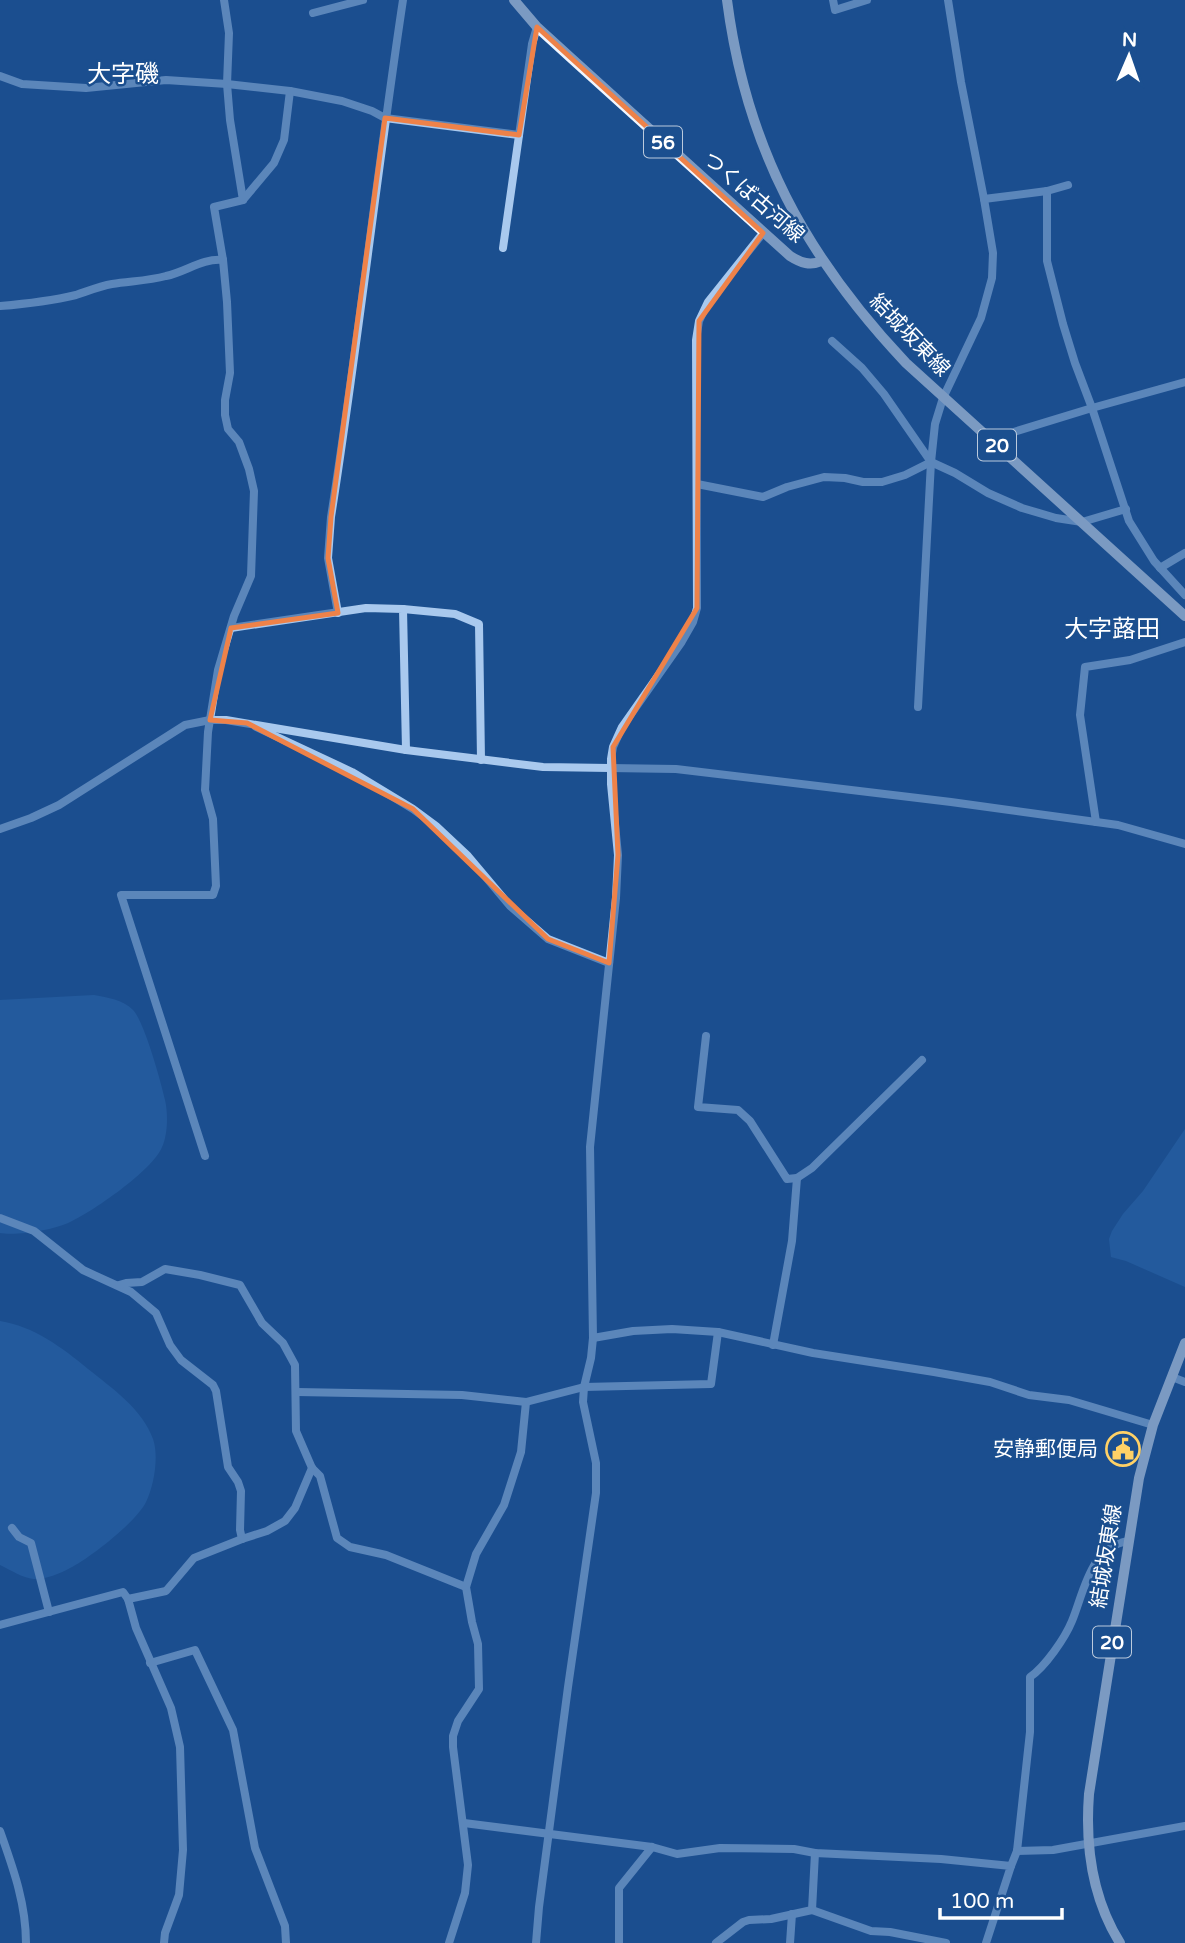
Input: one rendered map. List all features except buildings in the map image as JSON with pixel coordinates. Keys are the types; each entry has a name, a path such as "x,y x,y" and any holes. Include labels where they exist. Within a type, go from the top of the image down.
{"main road":[{"name":"つくば古河線","path":"514,0 537,27 763,233 796,260 811,264 822,261"},
{"name":"結城坂東線","path":"727,0 741,75 766,154 797,219 846,295 906,363 1185,616"},
{"name":"結城坂東線","path":"1120,1943 1111,1928 1093,1875 1088,1842 1089,1794 1139,1478 1153,1425 1185,1343"}],"street":[{"path":"225,0 229,33 227,84 230,120 243,200"},
{"path":"313,13 363,0"},
{"path":"338,613 328,558 331,517 403,0"},
{"path":"833,0 835,10 867,0"},
{"path":"918,707 935,424 943,398 981,318 992,278 993,253 948,0"},
{"path":"503,248 532,44 537,27"},
{"path":"0,76 22,84 86,88 166,80 290,91 342,101 385,118 519,135"},
{"path":"205,1156 121,895 213,895 216,886 213,819 205,790 209,720 218,670 234,615 251,576 254,491 239,442 228,429 225,415 230,373 223,260 214,207 243,200 274,163 284,140 290,91"},
{"path":"984,199 1047,191 1068,185"},
{"path":"1047,191 1047,261 1075,363 1134,529 1160,568 1185,595"},
{"path":"536,1943 548,1833 596,1493 596,1463 583,1402 593,1338 590,1147 616,898 618,855 610,767 613,747 622,727 693,622 697,608 696,340 699,321 708,302 763,233"},
{"path":"0,306 75,295 111,284 145,281 216,259 223,260"},
{"path":"832,341 862,368 884,394 931,462 1022,508 1065,520 1082,522 1126,509"},
{"path":"994,443 1007,434 1185,382"},
{"path":"697,484 763,497 824,477 882,482 905,475 931,462"},
{"path":"1160,568 1185,553"},
{"path":"231,628 366,608 455,614 479,624 481,760"},
{"path":"402,609 406,750"},
{"path":"1096,822 1080,715 1086,667 1130,660 1185,642"},
{"path":"0,829 59,805 185,725 209,720 247,723 406,750 543,767 676,769 937,800 1118,825 1185,844"},
{"path":"247,723 352,772 413,809 468,856 510,906 548,939 609,963"},
{"path":"706,1036 698,1107 738,1110 750,1121 786,1178 797,1178 811,1168 922,1060"},
{"path":"773,1345 792,1241 797,1178"},
{"path":"0,1218 34,1231 83,1270 131,1292 156,1313 175,1352 215,1388 228,1467 241,1491 242,1539"},
{"path":"119,1286 142,1282 164,1269 240,1285 262,1323 284,1343 295,1365 296,1431 312,1468 320,1476 336,1535 341,1542 350,1547 386,1555 466,1587"},
{"path":"593,1338 633,1331 671,1329 718,1332 773,1345 990,1382 1029,1395 1069,1401 1153,1425"},
{"path":"297,1392 462,1395 526,1402 584,1387 711,1384 718,1332"},
{"path":"1172,1377 1185,1382"},
{"path":"449,1943 466,1884 467,1856 453,1736 458,1721 479,1689 478,1644 466,1587 476,1554 504,1505 521,1452 526,1402"},
{"path":"128,1599 166,1591 194,1558 267,1531 285,1521 295,1508 312,1468"},
{"path":"12,1528 19,1537 32,1543 49,1612"},
{"path":"986,1943 1017,1851 1030,1732 1030,1677 1041,1670 1072,1622 1081,1594 1101,1556 1109,1548 1128,1541"},
{"path":"0,1625 123,1592 128,1599 136,1628 170,1708 180,1747 183,1850 180,1895 165,1933 164,1943"},
{"path":"150,1663 195,1650 233,1730 255,1848 285,1926 286,1943"},
{"path":"464,1823 652,1847 677,1854 720,1848 794,1849 815,1853 942,1859 1011,1866"},
{"path":"1017,1851 1053,1850 1185,1825"},
{"path":"0,1831 19,1887 26,1922 26,1943"},
{"path":"618,1943 619,1888 652,1847"},
{"path":"812,1910 815,1853"},
{"path":"716,1943 743,1922 812,1910 871,1931 946,1943"},
{"path":"790,1943 792,1914"}],"highlighted area":[{"path":"537,27 763,233 699,321 697,608 613,747 618,855 609,963 548,939 413,809 247,723 210,720 231,628 338,613 328,558 331,517 385,118 519,135"}],"shaded area":[{"path":"94,995 129,1006 142,1026 166,1105 164,1142 156,1156 134,1179 78,1218 44,1230 0,1233 0,1000"},
{"path":"1185,1129 1185,1287 1111,1257 1109,1239 1123,1214 1143,1191"},
{"path":"0,1321 47,1339 107,1384 142,1418 155,1446 153,1480 141,1510 89,1557 62,1572 44,1578 25,1577 0,1565"}],"place":[{"name":"安静郵便局","path":"1123,1449"}],"district":[{"name":"大字磯","path":"123,74"},
{"name":"大字蕗田","path":"1112,629"}]}
